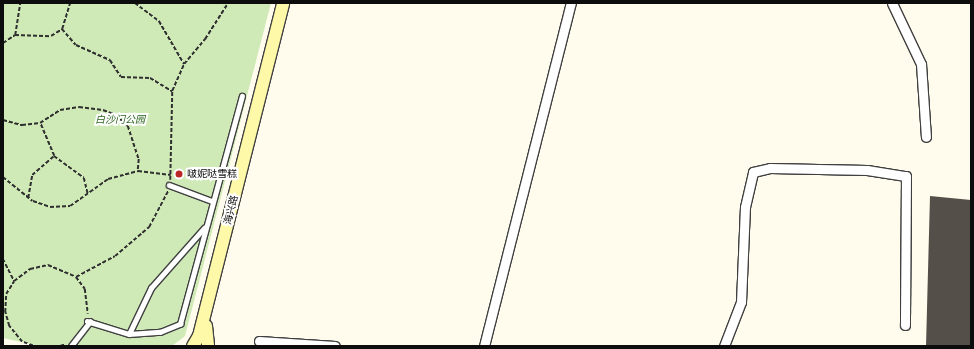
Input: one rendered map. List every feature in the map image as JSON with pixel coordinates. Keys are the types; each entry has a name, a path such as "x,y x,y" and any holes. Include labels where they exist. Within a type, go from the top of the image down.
{"street":[{"name":"海兴路","path":"193,346 199,336 283,3"},
{"name":"海兴路","path":"208,346 205,330 288,3"},
{"path":"484,346 571,3"},
{"path":"892,3 921,64 926,137"},
{"path":"724,346 741,302 745,206 753,172 770,168 867,170 906,176 905,325"},
{"path":"259,340 335,346"}],"lane":[{"path":"70,344 88,321 128,334 160,332 180,324 212,201 242,96"},
{"path":"169,185 212,201"},
{"path":"128,334 151,288 206,226"}],"path":[{"path":"3,43 15,34 20,3"},
{"path":"15,34 42,38 62,29 70,3"},
{"path":"135,3 159,21 184,64"},
{"path":"76,276 115,256 149,227 169,185 171,175 172,91 184,64 205,39 228,3"},
{"path":"62,29 76,45 110,60 121,77 150,78 172,91"},
{"path":"3,120 22,125 40,123 60,110 80,106 116,115 128,126 136,144 138,171"},
{"path":"40,123 54,156 84,178 89,194"},
{"path":"28,198 32,175 54,156"},
{"path":"3,177 28,198 50,206 70,206 89,194 108,179 138,171 171,175"},
{"path":"3,259 14,281"},
{"path":"33,346 22,342 9,326 4,312 6,294 14,281 30,268 48,265 76,276 85,289 88,321"},
{"path":"60,346 70,344"}],"green space":[{"name":"白沙门公园","path":"3,3 271,3 185,336 172,346 39,346 3,338"}],"building":[{"path":"930,196 971,200 971,346 926,346"}],"place":[{"name":"啵妮哒雪糕","path":"179,174"}]}
